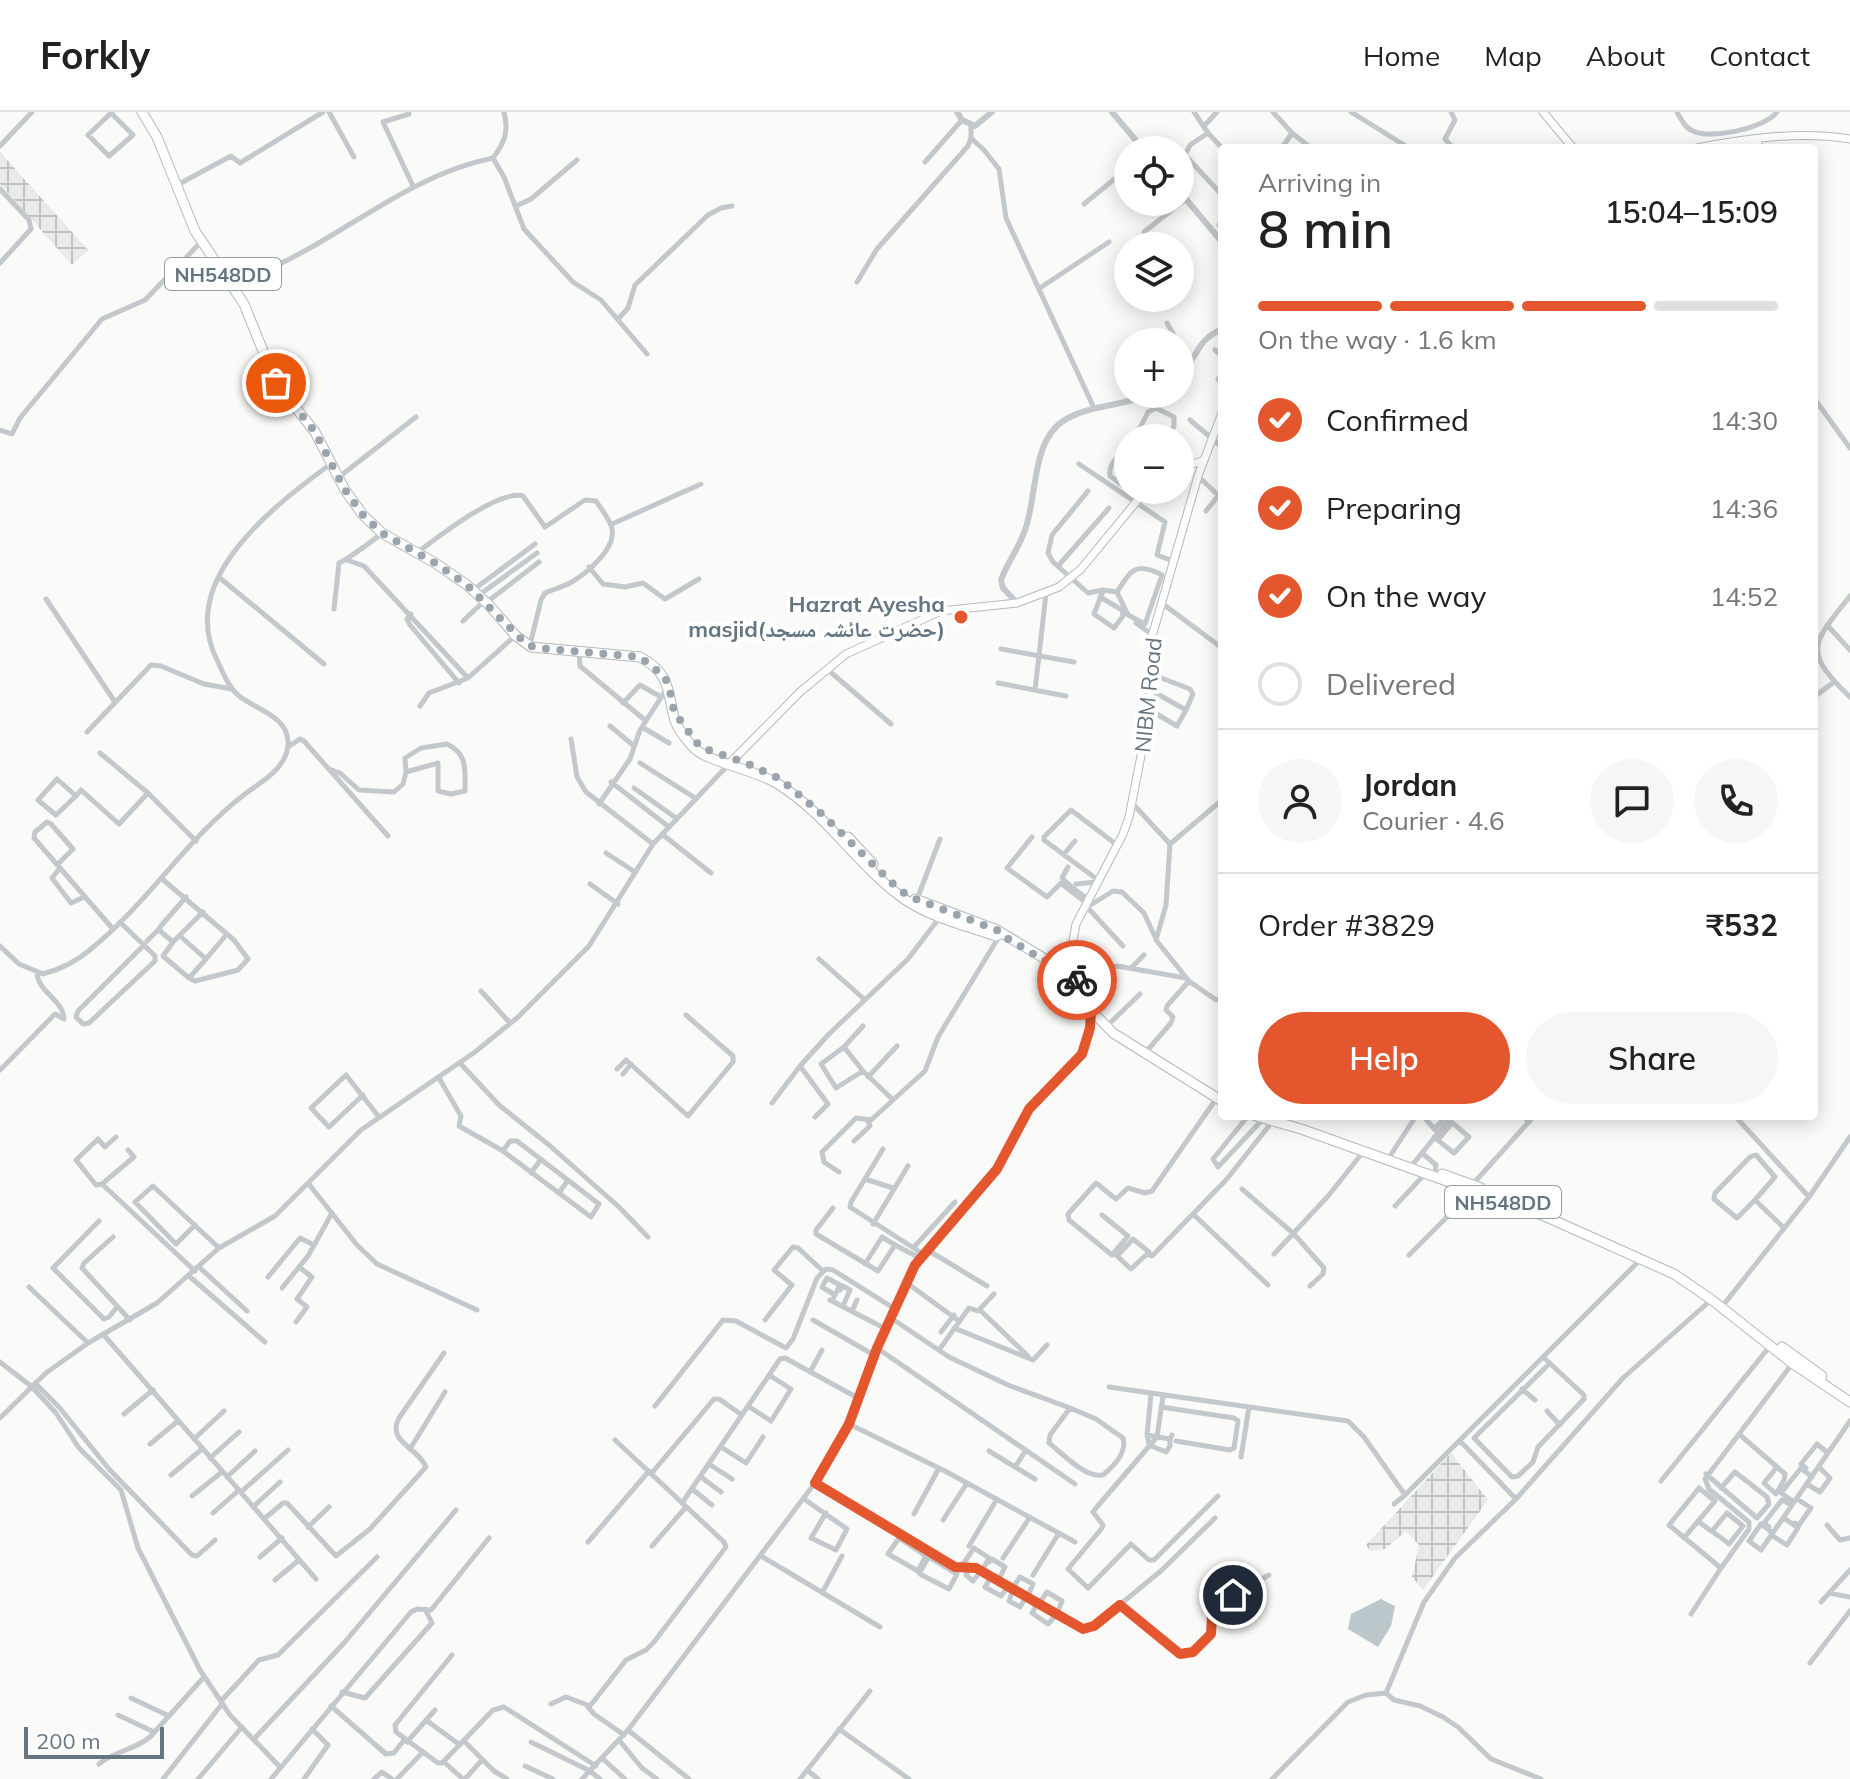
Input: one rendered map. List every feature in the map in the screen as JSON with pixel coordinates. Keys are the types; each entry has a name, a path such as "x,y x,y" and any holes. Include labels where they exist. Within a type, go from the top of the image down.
{"highway":[{"name":"NH548DD","path":"145,113 201,242 252,322 276,383 315,432 330,464 364,519 380,535 416,554 477,597 515,635 536,648"},
{"name":"NH548DD","path":"330,464 364,519"},
{"path":"536,648 640,657 658,670 669,686 674,712 700,747 766,771 847,837 892,883 916,902 941,916 996,936 1000,934"},
{"path":"916,902 997,930 1067,973 1082,987 1085,1002 1091,1011 1113,1033 1218,1096"},
{"name":"NH548DD","path":"1273,1120 1472,1188 1542,1215 1674,1274 1792,1363 1850,1402"},
{"name":"NH548DD","path":"1273,1120 1390,1156 1430,1173"},
{"name":"NH548DD","path":"1472,1188 1544,1211 1663,1263 1850,1396"}],"main road":[{"path":"1543,112 1570,144"},
{"path":"1725,144 1800,137 1850,139"},
{"path":"1766,144 1800,137"},
{"name":"NIBM Road","path":"1067,973 1071,939 1117,845 1133,804 1150,710 1150,649 1153,635 1198,476 1218,423"},
{"path":"1194,463 1203,461"},
{"path":"732,761 846,654 933,614 950,609 1017,603 1046,594 1071,579 1134,504"}],"street":[{"path":"0,146 32,112"},
{"path":"112,112 133,135 109,156 88,135 112,112"},
{"path":"177,185 231,156 240,163 326,112 354,157"},
{"path":"232,287 309,249 413,186 453,168 493,158 505,139 504,112"},
{"path":"957,112 971,126 979,124 992,112"},
{"path":"1112,112 1132,136"},
{"path":"1194,112 1218,144"},
{"path":"1205,125 1217,112"},
{"path":"1273,112 1304,144"},
{"path":"1351,112 1403,144"},
{"path":"1449,144 1445,139 1455,120 1451,112"},
{"path":"1677,112 1689,129 1705,134 1757,125 1771,119 1777,112"},
{"path":"409,114 383,122 413,186"},
{"path":"925,162 962,120"},
{"path":"857,282 877,249 968,146 971,126"},
{"path":"1208,133 1190,145 1185,155 1218,191"},
{"path":"1285,144 1292,133"},
{"path":"1705,134 1707,144"},
{"path":"971,138 999,169 1006,218 1094,408"},
{"path":"493,158 524,229 573,282 601,300 647,354"},
{"path":"516,206 531,199 577,160"},
{"path":"1084,204 1114,179"},
{"path":"0,189 31,224 29,234 0,263"},
{"path":"615,316 619,318 625,313 635,285 708,215 732,206"},
{"path":"1194,209 1218,237"},
{"path":"1144,232 1164,216"},
{"path":"0,430 12,434 20,418 102,319 145,300 201,242"},
{"path":"1040,288 1109,242"},
{"path":"1167,323 1170,328"},
{"path":"1194,357 1203,340 1218,331"},
{"path":"1017,603 1003,588 1001,580 1028,522 1041,455 1060,424 1094,408 1114,403"},
{"path":"1818,403 1850,448"},
{"path":"1142,424 1148,412 1156,408 1174,417 1174,424"},
{"path":"339,477 416,417"},
{"path":"1190,420 1218,443"},
{"path":"1114,461 1109,471 1114,479"},
{"path":"233,690 209,645 209,600 237,548 262,518 330,464"},
{"path":"1079,464 1114,482"},
{"path":"1198,476 1218,496"},
{"path":"612,524 701,484"},
{"path":"1088,491 1048,541 1048,553 1088,593 1117,592"},
{"path":"416,554 467,516 512,495 523,496 545,527 585,500 596,501 612,524 613,537 607,549 569,584 545,593 541,600 536,648"},
{"path":"1206,511 1218,500"},
{"path":"1148,504 1165,522 1157,555 1175,562"},
{"path":"1058,566 1109,508"},
{"path":"334,609 339,563 380,535"},
{"path":"463,621 477,597 535,544"},
{"path":"477,597 537,553"},
{"path":"347,560 364,566 468,678"},
{"path":"477,597 539,562"},
{"path":"1147,566 1162,575 1145,624 1128,615 1117,592 1128,574 1142,567 1147,566"},
{"path":"589,567 603,584 625,587 647,584 665,599 699,579"},
{"path":"220,578 324,664"},
{"path":"1035,690 1046,594"},
{"path":"1102,594 1122,610 1123,616 1114,628 1094,614 1102,594"},
{"path":"1818,636 1850,596"},
{"path":"46,599 115,702"},
{"path":"1163,604 1218,645"},
{"path":"411,614 407,619 410,625 459,683"},
{"path":"1136,623 1153,635"},
{"path":"1827,625 1850,650"},
{"path":"420,706 429,693 468,678 515,635"},
{"path":"1001,649 1074,662"},
{"path":"579,653 580,666 669,743"},
{"path":"1818,658 1821,667 1850,697"},
{"path":"87,732 147,668 155,664 204,684 233,690 282,724 288,747"},
{"path":"827,669 891,724"},
{"path":"1150,710 1176,726 1193,694 1192,690 1151,674"},
{"path":"1818,694 1834,682"},
{"path":"998,683 1066,696"},
{"path":"623,703 640,685 661,697"},
{"path":"599,804 611,782 630,759 644,724 669,686"},
{"path":"1152,691 1186,710"},
{"path":"610,726 634,747"},
{"path":"0,946 19,964 43,974 76,961 113,929 234,804 271,775 288,747 302,739 388,836"},
{"path":"571,739 577,777 586,792 653,844"},
{"path":"328,769 340,773 359,790 394,792 403,784 405,758 421,748 447,744 461,753 464,759 465,791 451,794 438,791 438,763 406,772"},
{"path":"100,753 148,793 196,841"},
{"path":"0,1418 33,1384 88,1343 157,1303 219,1248 269,1220 354,1136 460,1063 510,1023 589,946 653,844 732,761"},
{"path":"640,763 695,798"},
{"path":"76,796 57,779 38,800 56,815 76,796 81,790 119,824 148,793"},
{"path":"611,782 669,827"},
{"path":"634,788 676,818"},
{"path":"1133,804 1170,844 1167,899 1156,940"},
{"path":"1170,844 1218,804"},
{"path":"1098,881 1043,838 1071,810 1117,845"},
{"path":"84,897 71,903 52,878 58,866 73,849 47,822 33,835 58,866 84,897 113,929"},
{"path":"662,834 711,873"},
{"path":"1032,837 1007,868 1047,897 1061,883 1073,887 1098,881"},
{"path":"916,902 940,839"},
{"path":"1064,854 1075,841"},
{"path":"606,853 635,872"},
{"path":"1068,867 1062,878 1123,946"},
{"path":"161,878 186,897 203,912 227,934 248,959 238,970 195,981 163,956 203,912"},
{"path":"590,884 618,904"},
{"path":"1086,904 1113,891 1122,892 1144,913 1156,940 1188,979 1218,999"},
{"path":"120,922 145,943 155,956 155,961 89,1023 83,1024 76,1017 78,1011 145,943 186,897"},
{"path":"772,1103 800,1066 864,999 908,959 941,916"},
{"path":"160,927 160,931 173,942"},
{"path":"189,978 227,934"},
{"path":"868,1121 925,1071 938,1037 1000,934"},
{"path":"180,936 206,959"},
{"path":"1131,968 1144,955"},
{"path":"819,959 864,999"},
{"path":"1082,987 1108,968 1117,966 1188,979"},
{"path":"0,1070 55,1014 64,1019 63,1009 38,982 37,972"},
{"path":"1147,1051 1172,1021 1167,1006 1188,979"},
{"path":"481,991 510,1023"},
{"path":"1105,1022 1140,994"},
{"path":"582,1779 624,1735 815,1483 849,1424 876,1351 923,1253 997,1169 1029,1109 1082,1054 1090,1028 1091,1011"},
{"path":"620,1072 626,1060 688,1116 733,1062 733,1056 686,1015"},
{"path":"863,1026 844,1047 821,1064 836,1088 863,1071"},
{"path":"868,1077 897,1046"},
{"path":"844,1047 868,1077 892,1099"},
{"path":"460,1063 499,1105 619,1207 648,1237"},
{"path":"800,1066 828,1104 815,1117"},
{"path":"363,1095 329,1127 311,1108 346,1075 363,1095 379,1117"},
{"path":"439,1078 461,1116 459,1126 503,1151 591,1217 599,1204 516,1140 508,1143 503,1151"},
{"path":"1102,1215 1128,1238 1112,1255 1069,1220 1068,1214 1096,1183 1116,1199 1128,1188 1145,1193 1152,1191 1218,1100"},
{"path":"839,1172 822,1160 822,1152 856,1118 868,1121"},
{"path":"1245,1120 1213,1159 1218,1167 1265,1120"},
{"path":"1148,1254 1152,1256 1245,1158 1266,1120"},
{"path":"1390,1156 1413,1120"},
{"path":"1426,1120 1454,1153 1469,1137 1446,1120"},
{"path":"1436,1135 1446,1120"},
{"path":"1413,1164 1446,1120"},
{"path":"1739,1120 1809,1197"},
{"path":"854,1141 870,1126 868,1121"},
{"path":"1409,1255 1529,1122"},
{"path":"116,1137 105,1147 98,1139 76,1160 96,1185 102,1184 134,1157 128,1150"},
{"path":"1724,1304 1809,1197 1850,1137"},
{"path":"883,1149 850,1205 851,1210 923,1253 987,1286"},
{"path":"1274,1254 1363,1151"},
{"path":"1395,1206 1436,1165 1422,1153"},
{"path":"1756,1155 1775,1177 1755,1200 1737,1218 1715,1201 1714,1196 1750,1157 1756,1155"},
{"path":"531,1173 541,1159"},
{"path":"873,1224 908,1166"},
{"path":"559,1193 568,1180"},
{"path":"868,1180 894,1188"},
{"path":"308,1183 366,1254 381,1267 477,1310"},
{"path":"102,1184 265,1342"},
{"path":"195,1225 176,1244 135,1202 153,1186 195,1225 219,1248"},
{"path":"1242,1189 1294,1234 1324,1268 1323,1274 1310,1286"},
{"path":"1755,1200 1784,1228"},
{"path":"914,1247 955,1202"},
{"path":"833,1208 816,1234 865,1264 878,1271 895,1245"},
{"path":"282,1288 314,1245 332,1213"},
{"path":"1193,1214 1268,1285"},
{"path":"99,1221 53,1268 104,1319 117,1307"},
{"path":"113,1237 82,1268 130,1320"},
{"path":"865,1264 882,1237 895,1245 923,1253"},
{"path":"268,1277 300,1238 314,1245"},
{"path":"1133,1239 1148,1254 1131,1269 1117,1256 1133,1239"},
{"path":"765,1320 792,1285 774,1270 793,1247 823,1271"},
{"path":"1394,1504 1640,1259"},
{"path":"296,1322 307,1307 297,1299 312,1277 299,1267"},
{"path":"655,1406 723,1320 736,1321 786,1348 793,1339 817,1278 823,1271 833,1270 895,1309"},
{"path":"194,1271 247,1311"},
{"path":"907,1283 959,1321"},
{"path":"843,1306 849,1289 842,1286 833,1299 843,1306 886,1329"},
{"path":"29,1287 88,1343"},
{"path":"980,1310 994,1294"},
{"path":"852,1311 857,1300"},
{"path":"1386,1693 1420,1610 1467,1544 1516,1499 1623,1378 1712,1300"},
{"path":"939,1350 969,1308 980,1310 1033,1360"},
{"path":"941,1332 954,1315"},
{"path":"891,1318 939,1350 1008,1385 1070,1408 1096,1419 1123,1438 1125,1446 1122,1453 1103,1475 1096,1476 1084,1470 1049,1443 1050,1435 1070,1408"},
{"path":"813,1320 876,1351 1075,1484"},
{"path":"954,1328 1033,1360"},
{"path":"103,1334 316,1579"},
{"path":"1033,1360 1047,1345"},
{"path":"1661,1481 1770,1346"},
{"path":"810,1372 822,1350"},
{"path":"264,1519 287,1503 334,1555 344,1551 370,1529 425,1470 424,1461 395,1434 396,1423 444,1353"},
{"path":"1543,1357 1550,1363 1585,1397 1538,1447 1533,1462 1518,1476 1512,1477 1474,1438 1550,1363"},
{"path":"652,1546 684,1505 782,1358 858,1398"},
{"path":"0,1362 33,1384 59,1407 109,1469 194,1556 215,1540"},
{"path":"1691,1614 1749,1529 1750,1523 1709,1489 1706,1474 1792,1363"},
{"path":"748,1406 771,1421 791,1389 769,1375"},
{"path":"33,1384 79,1448 121,1490 138,1548 204,1676 242,1727 280,1767"},
{"path":"1109,1387 1348,1421 1364,1437 1405,1495"},
{"path":"1522,1389 1535,1400"},
{"path":"124,1414 153,1390"},
{"path":"410,1449 445,1392"},
{"path":"1149,1445 1151,1394"},
{"path":"1163,1396 1157,1437 1093,1512 1102,1528 1068,1567 1086,1588 1131,1544 1149,1560 1154,1560 1218,1496"},
{"path":"588,1542 714,1399 719,1399 742,1415"},
{"path":"1147,1435 1230,1450 1234,1448 1238,1421 1234,1418 1161,1407"},
{"path":"1241,1457 1249,1407"},
{"path":"194,1439 224,1411"},
{"path":"1547,1411 1560,1425"},
{"path":"150,1444 178,1421"},
{"path":"1784,1517 1798,1528 1787,1545 1773,1533 1761,1524 1749,1541 1761,1550 1773,1533 1784,1517 1794,1502 1819,1467 1850,1421"},
{"path":"849,1424 939,1468 1075,1542"},
{"path":"210,1458 239,1432"},
{"path":"1739,1434 1777,1467 1785,1476 1776,1494 1764,1483 1777,1467"},
{"path":"721,1447 746,1463 763,1437"},
{"path":"1149,1445 1166,1452 1173,1438"},
{"path":"588,1707 626,1660 646,1650 654,1642 726,1547 615,1440"},
{"path":"1460,1441 1516,1499"},
{"path":"1813,1475 1801,1464 1817,1444 1828,1453"},
{"path":"171,1475 202,1449"},
{"path":"213,1513 288,1450"},
{"path":"1015,1467 1026,1450"},
{"path":"192,1496 255,1451"},
{"path":"989,1451 1035,1479"},
{"path":"709,1464 732,1479"},
{"path":"1807,1484 1820,1492 1830,1478 1819,1467"},
{"path":"914,1514 939,1468"},
{"path":"1794,1502 1781,1493 1801,1468 1813,1475"},
{"path":"1706,1474 1721,1488 1757,1518 1769,1504 1767,1497 1735,1472 1721,1488"},
{"path":"701,1477 721,1492"},
{"path":"253,1507 280,1482"},
{"path":"815,1483 930,1555 957,1574 949,1589 920,1574 930,1555"},
{"path":"943,1520 967,1483"},
{"path":"1684,1538 1715,1501 1699,1488 1669,1525 1684,1538 1721,1568"},
{"path":"692,1489 712,1505"},
{"path":"804,1499 826,1513 847,1529 836,1550 811,1538 826,1513"},
{"path":"969,1546 997,1499"},
{"path":"1773,1533 1764,1523 1782,1500 1811,1508 1799,1525 1784,1517"},
{"path":"308,1527 329,1507"},
{"path":"254,1739 374,1609 456,1510"},
{"path":"1698,1521 1729,1544 1743,1526 1727,1513 1712,1531"},
{"path":"1003,1558 1030,1517"},
{"path":"930,1555 955,1567 971,1566 982,1571 1056,1615 1088,1629 1162,1570 1215,1518"},
{"path":"1827,1525 1840,1540 1850,1538"},
{"path":"1033,1575 1059,1533"},
{"path":"260,1557 282,1538"},
{"path":"271,1779 411,1612 431,1610 489,1538"},
{"path":"898,1538 912,1544 926,1556 917,1571 888,1554 898,1538"},
{"path":"961,1567 973,1548 989,1558 982,1571"},
{"path":"761,1556 880,1627"},
{"path":"822,1593 842,1556"},
{"path":"163,1779 259,1660 266,1656 275,1657 283,1651 377,1557"},
{"path":"971,1566 966,1575 973,1581 991,1559 1004,1566 998,1581"},
{"path":"275,1580 299,1560"},
{"path":"1821,1602 1850,1570"},
{"path":"1120,1605 1180,1654 1193,1652 1211,1634 1212,1616 1233,1595 1269,1575"},
{"path":"991,1577 986,1588 1001,1596 1020,1577 1033,1584 1020,1607 1009,1601 1011,1589"},
{"path":"1047,1592 1062,1601 1048,1624 1032,1613 1038,1604 1047,1592"},
{"path":"1829,1593 1850,1597"},
{"path":"342,1692 365,1698 433,1623 426,1611"},
{"path":"1810,1663 1850,1611"},
{"path":"452,1655 395,1725 396,1732 406,1741 438,1763 444,1762 493,1710 504,1707 596,1766"},
{"path":"99,1764 140,1745 204,1676"},
{"path":"800,1779 870,1691"},
{"path":"1272,1779 1348,1702 1366,1695 1386,1693 1394,1700 1420,1706 1443,1717 1491,1759 1541,1779"},
{"path":"551,1704 569,1697 588,1707 689,1779"},
{"path":"131,1698 169,1716"},
{"path":"331,1706 386,1754 394,1753 435,1710"},
{"path":"118,1715 154,1732"},
{"path":"426,1720 462,1743 507,1779"},
{"path":"198,1779 242,1727"},
{"path":"304,1779 328,1745 312,1729"},
{"path":"839,1729 909,1779"},
{"path":"624,1735 642,1768 657,1779"},
{"path":"531,1742 600,1779"},
{"path":"374,1779 382,1772 394,1779 423,1752"},
{"path":"603,1759 625,1779"},
{"path":"444,1762 464,1779 482,1760"},
{"path":"525,1766 553,1779"},
{"path":"807,1770 818,1779"}],"shaded area":[{"path":"0,152 88,250 72,265 0,184"},
{"path":"1451,1453 1488,1500 1423,1590 1412,1577 1419,1545 1406,1531 1385,1549 1370,1551 1366,1545"},
{"path":"1381,1599 1395,1606 1391,1626 1378,1647 1348,1629 1351,1614"}],"way so far":[{"path":"276,383 315,432 345,490 363,515 382,533 467,585 526,644 579,653 640,657 648,661 664,676 674,712 700,747 734,758 780,779 908,896 997,930 1077,980"}],"place":[{"name":"Hazrat Ayesha masjid(حضرت عائشہ مسجد)","path":"961,617"}],"route":[{"path":"1077,980 1091,1011 1090,1028 1082,1054 1029,1109 997,1169 915,1265 877,1348 849,1424 815,1483 955,1567 976,1568 1083,1629 1094,1626 1120,1605 1180,1654 1193,1652 1211,1634 1212,1616 1233,1595"}]}
